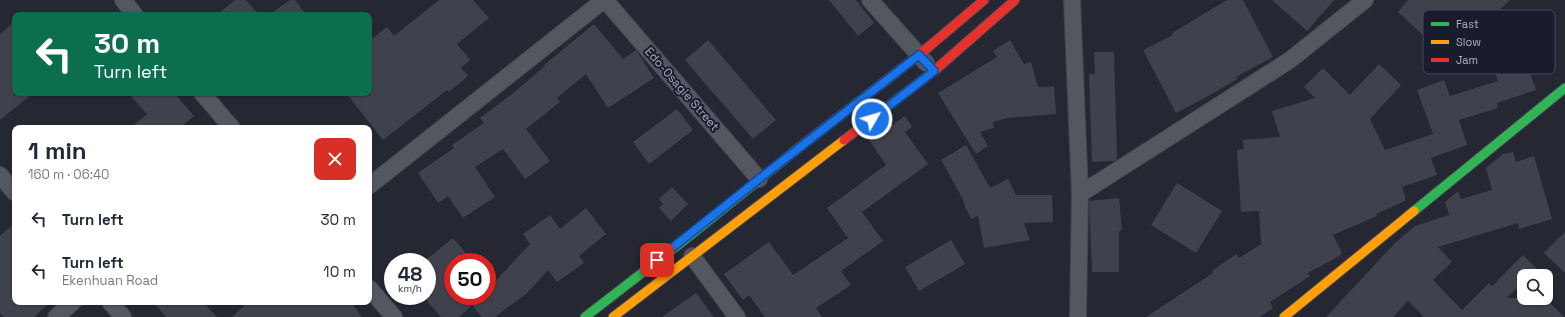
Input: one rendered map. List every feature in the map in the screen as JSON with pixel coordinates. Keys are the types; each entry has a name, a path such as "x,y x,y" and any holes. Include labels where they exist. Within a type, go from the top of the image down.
{"main road":[{"path":"585,317 919,55 984,0"},
{"path":"613,317 934,71 1015,0"},
{"path":"1284,317 1565,88"}],"street":[{"path":"123,0 133,12"},
{"path":"372,184 604,0"},
{"name":"Edo-Osagie Street","path":"604,0 759,179"},
{"path":"870,0 934,71"},
{"path":"1072,0 1080,194 1078,317"},
{"path":"1080,194 1290,60 1365,0"},
{"path":"205,96 229,125"},
{"path":"0,175 12,189"},
{"path":"692,256 737,317"},
{"path":"372,291 394,317"},
{"path":"56,317 70,305"},
{"path":"113,305 123,317"}],"building":[{"path":"235,0 246,0 256,12 221,12"},
{"path":"290,0 295,0 304,12 273,12"},
{"path":"439,0 473,0 489,18 457,44 470,60 461,68 468,76 449,92 447,90 383,140 348,96 372,96 372,39 387,27 394,36"},
{"path":"829,0 856,0 874,23 858,36"},
{"path":"1227,0 1243,0 1273,57 1236,77 1237,79 1212,94 1176,113 1143,50 1173,35 1172,33"},
{"path":"1272,0 1334,0 1307,31"},
{"path":"1408,0 1510,0 1499,10 1423,10 1423,35 1398,12"},
{"path":"12,24 12,96 29,96 0,120 0,34"},
{"path":"594,24 623,59 636,50 654,78 608,108 586,74 557,98 560,102 526,129 550,161 525,179 503,149 475,167 495,197 463,218 448,196 438,203 418,173 454,148 452,145 484,123 480,118 512,94 545,66 544,65"},
{"path":"708,40 776,120 753,139 685,60"},
{"path":"1010,40 1024,64 1031,62 1038,87 1054,86 1056,114 1007,118 993,122 994,128 980,132 988,146 976,154 938,93 997,57 993,51"},
{"path":"1094,52 1114,52 1117,159 1114,161 1092,162 1089,74 1095,74"},
{"path":"1379,64 1401,85 1370,119 1385,150 1433,134 1417,90 1444,80 1450,96 1498,81 1496,74 1530,74 1536,90 1497,103 1498,108 1459,120 1467,145 1431,158 1437,175 1402,187 1405,195 1405,201 1376,214 1377,216 1333,235 1342,253 1308,273 1310,276 1270,302 1273,308 1260,317 1146,317 1213,273 1212,271 1236,254 1239,258 1261,244 1259,211 1241,212 1237,150 1244,149 1243,140 1280,137 1272,111 1315,98 1304,87 1323,68 1350,95"},
{"path":"131,96 177,96 194,116 184,125 134,125 147,114"},
{"path":"677,109 693,130 649,164 633,142"},
{"path":"905,116 912,127 905,132 928,164 862,212 883,241 841,271 851,285 816,308 822,317 765,317 749,295 743,300 724,274 769,242 793,275 848,238 827,208 886,165 869,140"},
{"path":"966,145 990,188 1008,179 1016,195 1052,195 1053,222 1024,223 1030,240 984,248 978,216 971,219 963,202 964,201 941,160"},
{"path":"1513,152 1516,162 1534,156 1552,219 1519,229 1518,223 1438,247 1452,262 1433,280 1462,310 1489,283 1492,286 1523,255 1537,269 1517,269 1517,288 1507,298 1517,298 1517,305 1552,305 1564,317 1424,317 1408,301 1393,317 1326,317 1395,243 1415,226 1449,215 1445,202 1458,191 1461,199 1492,190 1486,168 1503,154"},
{"path":"1177,183 1222,211 1196,253 1151,225"},
{"path":"672,187 688,204 671,221 659,208 663,204 659,199"},
{"path":"1119,198 1122,230 1119,231 1119,272 1092,272 1089,201"},
{"path":"586,208 606,234 579,256 584,263 557,282 548,270 526,294 495,317 482,317 472,305 496,305 496,280 530,244 523,234 550,215 560,229"},
{"path":"12,226 12,305 47,305 34,317 4,317 0,313 0,236"},
{"path":"1565,232 1565,273 1544,253"},
{"path":"453,238 466,253 444,253 444,305 472,305 459,317 441,317 430,305 436,305 436,253 434,253"},
{"path":"951,240 965,264 919,291 905,267"},
{"path":"696,293 714,317 662,317"},
{"path":"156,305 206,305 217,317 166,317"},
{"path":"245,305 353,305 362,317 232,317"}],"traffic: fast":[{"path":"1414,211 1565,88"},
{"path":"585,317 682,242 801,146"}],"traffic: slow":[{"path":"613,317 844,140"},
{"path":"1284,317 1414,211"}],"traffic: jam":[{"path":"801,146 919,55 984,0"},
{"path":"844,140 934,71 1015,0"}],"route":[{"path":"657,260 682,242 759,179 919,55 934,71 872,119"}]}
